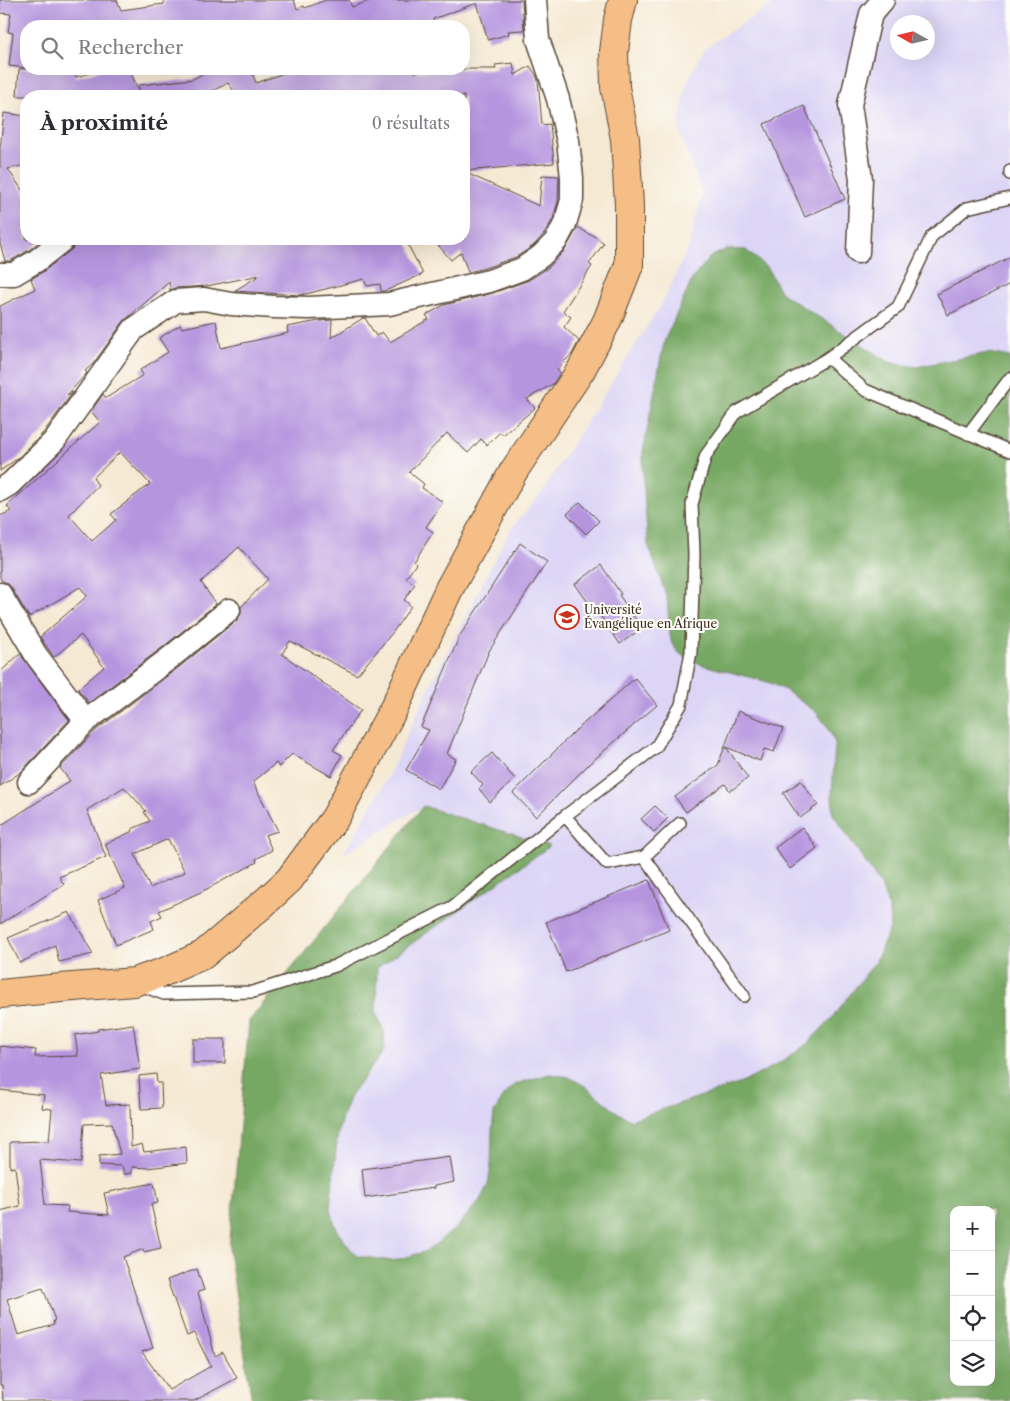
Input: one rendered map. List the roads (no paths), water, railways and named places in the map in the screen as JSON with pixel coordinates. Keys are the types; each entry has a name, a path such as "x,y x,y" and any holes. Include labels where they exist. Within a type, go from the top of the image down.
{"highway":[{"path":"0,994 134,982 164,972 203,955 289,880 335,818 395,706 449,589 513,472 581,370 607,321 629,265 629,205 625,139 614,87 614,52 618,20 623,0"}],"street":[{"path":"0,490 10,484 54,441 134,329 176,301 204,299 231,304 310,308 390,304 489,281 522,269 541,256 556,240 565,224 572,200 572,178 568,141 558,99 538,39 535,0"},
{"path":"858,252 862,179 850,105 871,14 883,0"},
{"path":"0,274 14,274 36,261 56,245"},
{"path":"0,594 36,655 86,722"},
{"path":"29,782 86,722 229,610"}],"lane":[{"path":"134,982 164,994 253,992 335,966 452,907 565,816 656,747 681,705 691,652 694,555 692,504 706,455 737,412 828,358 898,307 932,236 967,208 1010,198"},
{"path":"828,358 865,390 1010,451"},
{"path":"968,434 1010,378"},
{"path":"565,816 608,864 644,857 680,823"},
{"path":"644,857 744,996"}],"place":[{"name":"Université Évangélique en Afrique","path":"567,617"}]}
